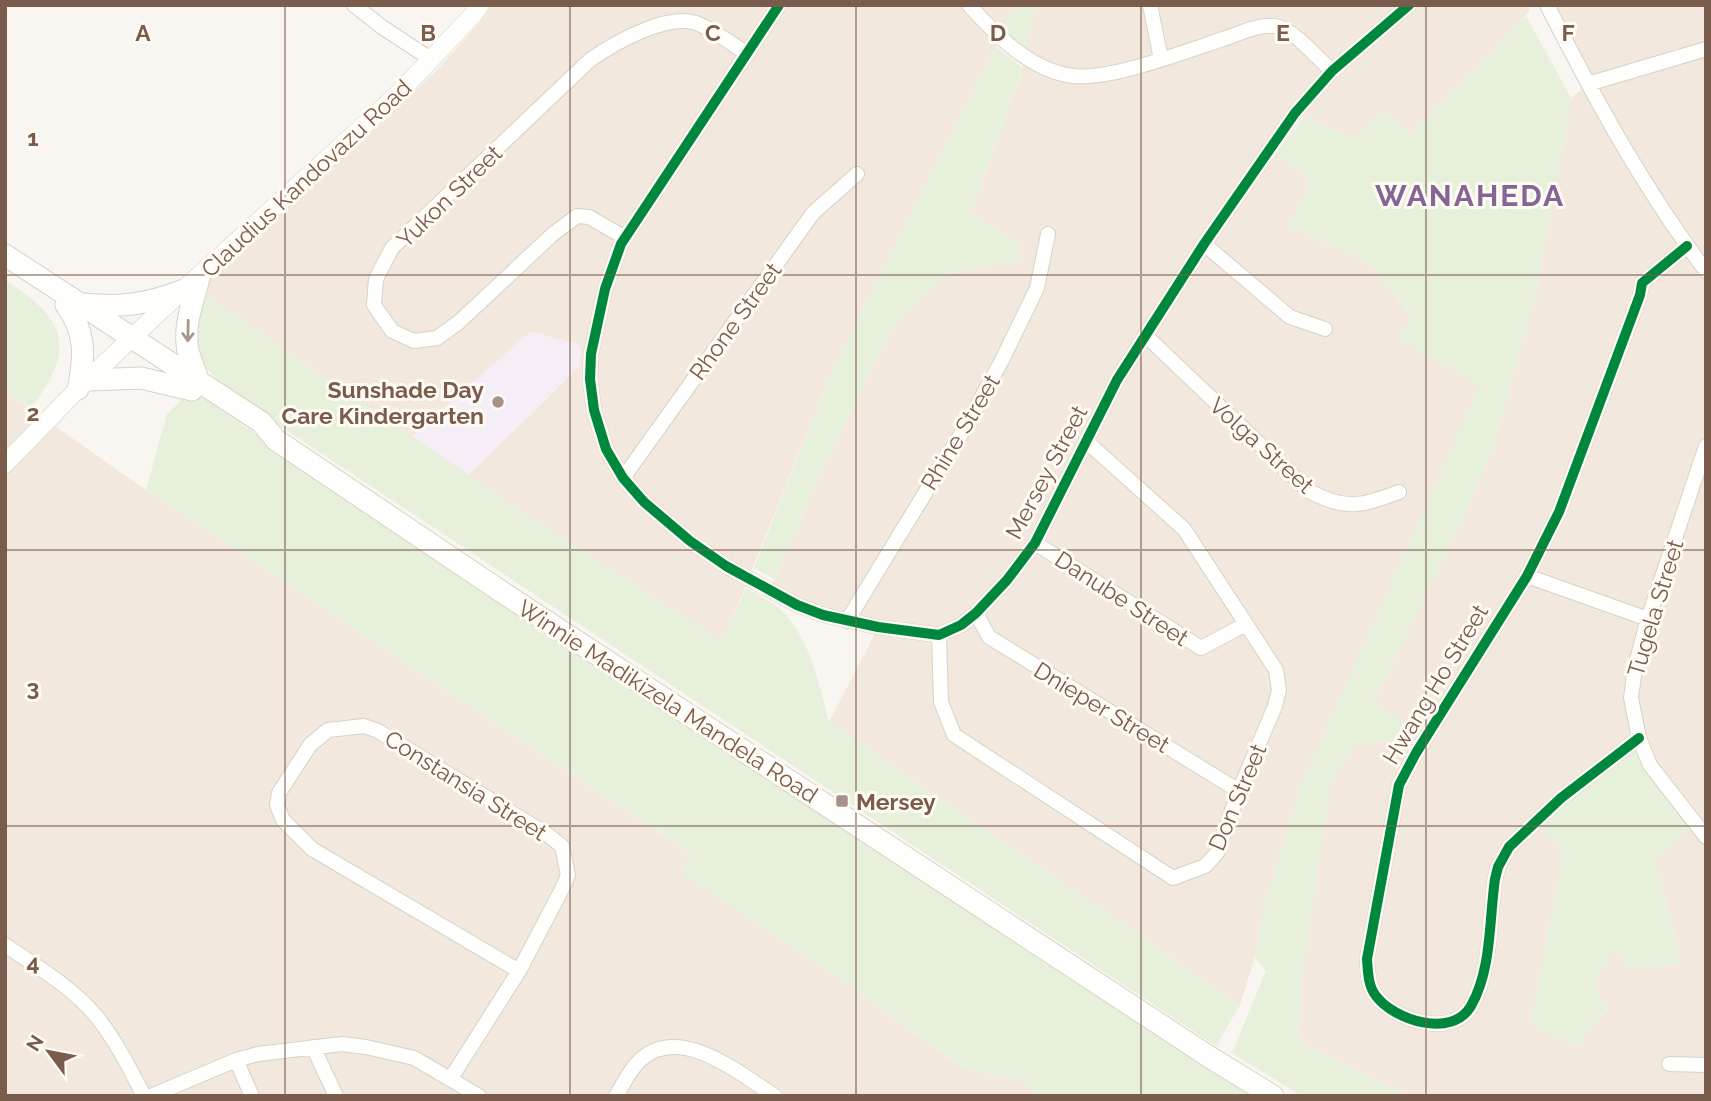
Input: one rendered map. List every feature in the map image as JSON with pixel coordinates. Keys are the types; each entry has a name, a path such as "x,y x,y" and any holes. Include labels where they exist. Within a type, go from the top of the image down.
{"main road":[{"name":"Winnie Madikizela Mandela Road","path":"5,255 73,305 195,387 256,434 276,440 792,784 1273,1096"},
{"name":"Winnie Madikizela Mandela Road","path":"5,266 73,305"},
{"path":"192,284 187,332 195,387 141,378 83,385 83,344 73,305 133,306 157,300 192,284"}],"street":[{"path":"354,5 432,60"},
{"name":"Claudius Kandovazu Road","path":"5,464 128,341 396,96 480,5"},
{"path":"779,5 624,237 610,272 591,354 590,379 594,410 606,449 623,478 644,502 690,541 749,580 823,615 878,627 939,635"},
{"path":"970,5 1004,41 1023,55 1063,74 1101,75 1259,28 1278,27 1292,34 1332,71"},
{"path":"1150,5 1161,59"},
{"name":"Mersey Street","path":"939,635 961,625 976,613 1007,580 1035,542 1117,380 1204,244 1295,113 1332,71 1409,5"},
{"path":"1565,5 1548,9 1623,148 1706,271"},
{"name":"Yukon Street","path":"624,237 589,217 577,216 553,234 460,322 437,338 414,341 392,331 374,304 376,279 393,248 590,60 607,48 639,32 678,20 693,22 711,30 747,54"},
{"path":"1588,84 1706,49"},
{"name":"Rhone Street","path":"623,478 813,213 857,174"},
{"name":"Rhine Street","path":"847,621 966,426 1002,360 1037,288 1048,234"},
{"path":"1204,244 1290,317 1325,329"},
{"name":"Hwang Ho Street","path":"1639,738 1561,798 1509,846 1495,879 1483,976 1469,1009 1460,1018 1450,1022 1426,1024 1398,1013 1374,995 1368,977 1367,959 1399,785 1527,576 1559,512 1640,295 1642,283 1687,246"},
{"name":"Volga Street","path":"1145,335 1309,491 1330,502 1350,505 1372,502 1399,492"},
{"name":"Don Street","path":"939,635 941,702 954,735 1173,878 1205,866 1217,853 1239,791 1269,722 1279,690 1276,670 1184,529 1087,442"},
{"name":"Tugela Street","path":"1706,446 1648,620 1632,682 1633,711 1639,738 1650,765 1706,837"},
{"name":"Danube Street","path":"1035,542 1201,648 1246,624"},
{"path":"1527,576 1648,620"},
{"name":"Dnieper Street","path":"976,613 989,637 1239,791"},
{"name":"Constansia Street","path":"452,1078 519,971 562,890 568,875 562,846 378,731 364,726 328,730 310,745 279,793 277,805 283,820 297,836 312,849 519,971"},
{"path":"5,945 75,995 96,1016 131,1070 144,1096"},
{"path":"151,1096 236,1059 342,1044 414,1058 479,1096"},
{"path":"313,1047 336,1096"},
{"path":"616,1096 639,1060 656,1050 677,1047 711,1055 775,1096"},
{"path":"236,1059 252,1096"},
{"path":"1670,1064 1706,1065"}],"shaded area":[{"path":"491,5 1014,5 1005,29 829,378 723,642 501,499 201,293 212,276 435,72 480,22"},
{"path":"1037,5 1527,5 1530,11 1410,135 1355,139 1295,113 1269,149 1312,182 1289,226 1369,263 1411,316 1399,338 1480,386 1302,784 1264,907 1255,957 1240,1005 829,722 878,628 770,591 824,466 878,356 900,320 946,274 1022,261 1019,243 970,214 1023,69 1023,55"},
{"path":"1547,5 1706,5 1706,1096 1408,1096 1298,1041 1301,983 1331,780 1354,745 1396,740 1407,724 1373,703 1463,519 1494,445 1538,285 1571,98 1588,84","holes":["1563,852 1655,861 1682,964 1615,949 1593,987 1608,1009 1576,1046 1531,1026"]},
{"name":"Sunshade Day Care Kindergarten","path":"531,331 581,345 580,366 469,475 411,437"},
{"path":"5,391 146,490 693,856 682,873 835,976 963,1068 1018,1079 1042,1096 5,1096"}],"green space":[{"path":"1014,5 1037,5 1023,55 1000,38"},
{"path":"1526,16 1571,98 1538,285 1494,445 1463,519 1373,703 1407,723 1396,740 1354,745 1331,781 1301,983 1298,1041 1408,1096 1302,1096 1232,1053 1266,971 1255,957 1264,907 1302,784 1479,386 1398,338 1411,315 1369,263 1289,226 1312,182 1276,155 1304,117 1355,139 1381,111 1411,134"},
{"path":"996,47 1023,68 970,214 1019,243 1022,261 946,274 900,320 878,356 824,466 775,579 754,568 829,378"},
{"path":"5,280 42,308 53,322 58,336 59,351 55,368 31,408 5,391"},
{"path":"201,293 501,499 723,641 746,588 775,605 801,636 829,722 1240,1005 1216,1046 238,398 211,373 198,353 196,330"},
{"path":"192,390 256,434 276,440 1273,1096 1042,1096 1018,1079 964,1068 835,976 681,873 692,855 146,490 167,414"},
{"path":"1639,738 1694,824 1655,861 1682,965 1629,968 1615,950 1593,987 1608,1008 1576,1046 1531,1026 1563,852 1536,821"}],"cycle path":[{"path":"779,5 621,244 605,289 591,354 590,379 594,410 606,449 623,478 644,502 690,541 726,566 797,605 823,615 878,627 939,635 961,625 976,613 1007,580 1035,543 1117,380 1204,244 1295,113 1332,71 1409,5"},
{"path":"1639,738 1561,798 1509,847 1495,879 1483,976 1471,1006 1462,1016 1451,1022 1437,1024 1409,1018 1384,1005 1371,988 1367,959 1399,785 1416,753 1527,576 1559,512 1640,295 1642,283 1687,246"}],"place":[{"name":"Sunshade Day Care Kindergarten","path":"498,402"},
{"name":"Mersey","path":"842,801"}],"district":[{"name":"WANAHEDA","path":"1470,195"}]}
